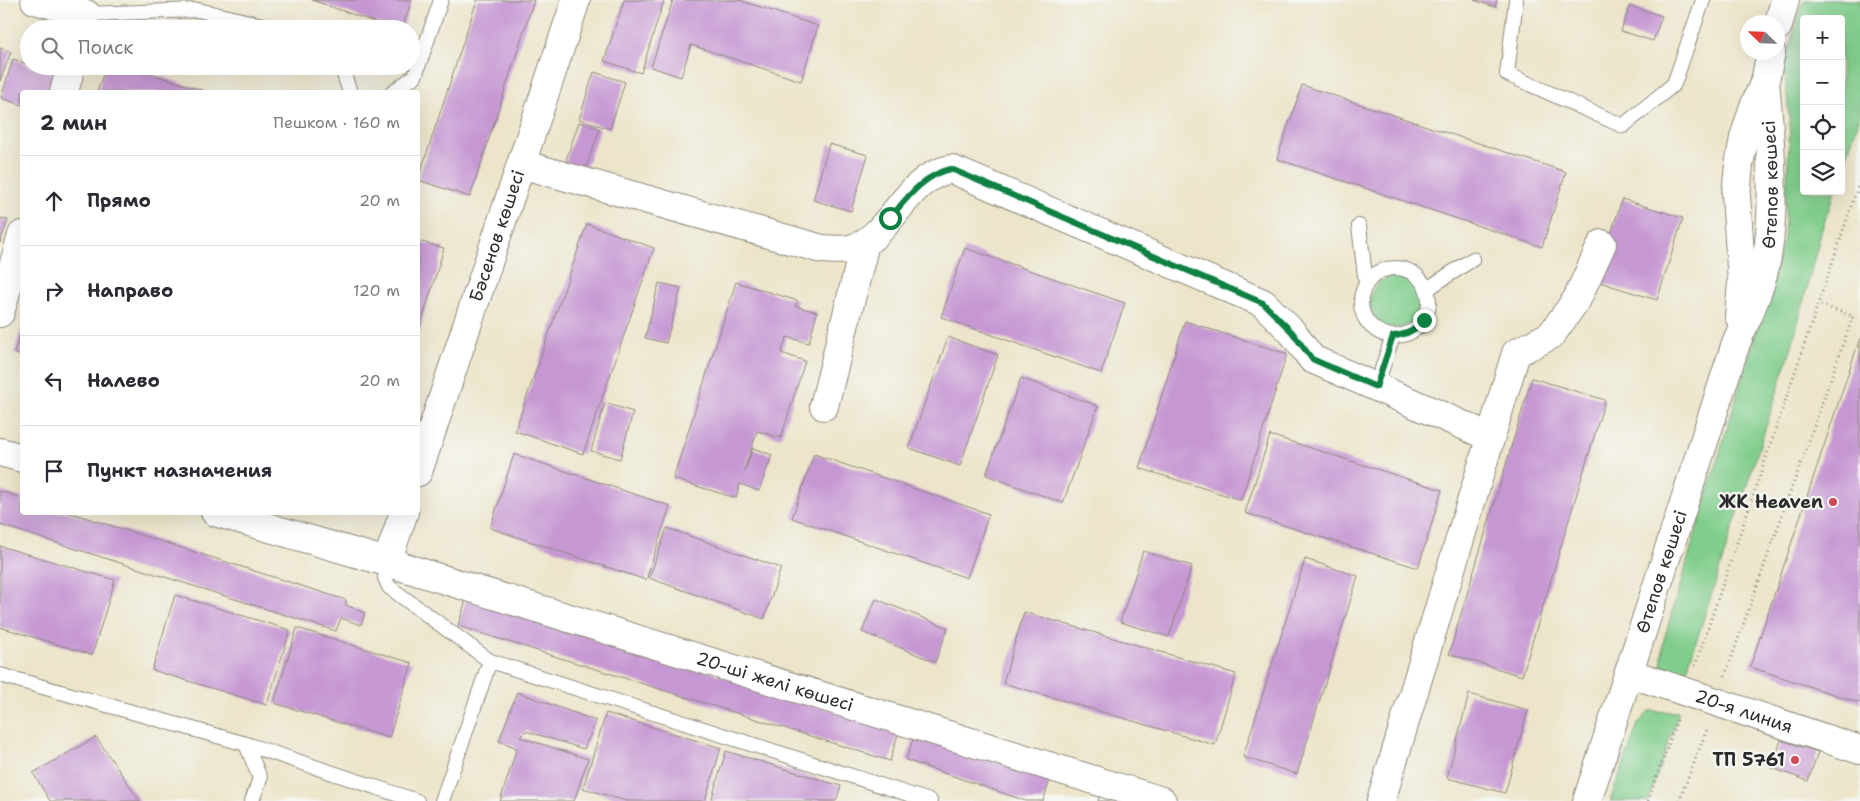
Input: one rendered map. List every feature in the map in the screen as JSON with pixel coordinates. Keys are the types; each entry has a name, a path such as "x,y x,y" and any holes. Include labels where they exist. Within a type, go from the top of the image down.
{"street":[{"path":"35,0 82,20"},
{"name":"Бәсенов көшесі","path":"420,466 576,0"},
{"path":"1781,15 1785,0"},
{"name":"Өтепов көшесі","path":"1587,801 1736,343 1742,282 1736,196 1739,166 1753,109 1765,81 1769,60"},
{"path":"65,90 69,75"},
{"path":"521,164 822,249 848,250 865,243 890,218 918,185 940,171 951,169 1263,303 1292,332 1312,359 1490,437"},
{"path":"0,313 20,242"},
{"path":"824,406 865,243"},
{"path":"1381,801 1516,353 1550,335 1577,299 1602,244"},
{"path":"0,452 20,457"},
{"name":"20-ші желі көшесі","path":"225,515 388,562 1162,801"},
{"path":"388,562 403,515"},
{"name":"20-я линия","path":"1629,673 1860,750"}],"lane":[{"path":"420,61 440,0"},
{"path":"1516,0 1507,74 1623,126 1674,84 1704,0"},
{"path":"94,20 198,10 241,20"},
{"path":"344,75 349,90"},
{"path":"396,90 415,75"},
{"path":"1359,226 1366,284"},
{"path":"1427,289 1473,259"},
{"path":"1403,268 1421,280 1427,289 1429,300 1424,320 1416,329 1406,335 1393,336 1382,334 1372,328 1365,318 1361,307 1362,295 1366,284 1382,270 1403,268"},
{"path":"1376,387 1393,336"},
{"path":"388,562 385,578 389,587 490,661 930,801"},
{"path":"442,801 490,661"},
{"path":"0,675 246,744 417,801"},
{"path":"246,744 260,778 252,801"}],"path":[{"path":"1648,801 1860,181"},
{"path":"1679,801 1717,703 1853,316 1818,304"}],"green space":[{"path":"1804,0 1860,0 1860,117 1845,161 1845,15 1800,15 1800,195 1834,195 1822,229 1792,346 1685,676 1672,681 1661,666 1664,639 1784,238 1790,127 1784,64"},
{"path":"1396,276 1406,278 1414,284 1420,292 1422,302 1420,312 1414,320 1406,326 1396,328 1386,326 1378,320 1372,312 1370,302 1372,292 1378,284 1386,278"},
{"path":"1649,711 1679,712 1648,801 1610,801 1638,724"}],"building":[{"path":"312,0 412,0 405,20 369,20"},
{"path":"477,0 534,0 470,197 420,181 420,174"},
{"path":"624,0 664,0 641,73 604,61"},
{"path":"673,0 739,0 818,26 801,81 691,45 681,77 651,67"},
{"path":"1474,0 1497,0 1495,7"},
{"path":"1630,6 1662,16 1653,41 1621,31"},
{"path":"0,48 11,52 0,81"},
{"path":"13,59 20,62 20,75 54,75 50,90 20,90 20,104 1,98"},
{"path":"594,72 625,82 610,129 579,119"},
{"path":"103,75 155,75 202,90 98,90"},
{"path":"1302,85 1566,172 1542,247 1277,159"},
{"path":"579,122 600,129 585,170 565,163"},
{"path":"829,144 868,155 851,211 813,200"},
{"path":"1622,199 1683,218 1657,300 1596,281"},
{"path":"0,218 8,220 0,243"},
{"path":"587,224 654,248 583,454 515,431"},
{"path":"420,242 444,248 420,327"},
{"path":"965,248 1125,303 1101,373 941,317"},
{"path":"736,282 798,301 795,306 817,312 809,343 787,337 781,353 805,361 781,438 757,431 744,472 753,448 772,455 759,491 740,484 736,498 673,479"},
{"path":"659,283 681,288 666,343 645,338"},
{"path":"1185,321 1287,354 1241,500 1139,468"},
{"path":"20,334 20,355 14,353"},
{"path":"948,337 998,355 960,466 909,448"},
{"name":"ЖК Heaven","path":"1860,338 1860,703 1750,667"},
{"path":"1021,378 1098,406 1063,503 986,475"},
{"path":"1532,378 1605,400 1522,676 1449,654"},
{"path":"605,403 633,412 620,459 591,451"},
{"path":"1270,435 1442,490 1418,568 1245,513"},
{"path":"514,454 670,506 646,580 490,528"},
{"path":"814,454 989,514 967,578 792,518"},
{"path":"0,491 20,497 20,515 77,515 346,600 346,605 365,613 361,625 341,618 336,631 0,525"},
{"path":"667,528 781,568 764,619 649,578"},
{"path":"0,546 115,580 92,655 0,627"},
{"path":"1143,551 1192,566 1169,637 1120,622"},
{"path":"1305,559 1358,576 1297,774 1243,757"},
{"path":"175,595 290,630 267,705 152,670"},
{"path":"467,596 899,731 890,761 458,626"},
{"path":"876,599 948,628 935,662 862,632"},
{"path":"1024,612 1236,674 1215,745 1003,683"},
{"path":"297,628 412,663 389,738 274,703"},
{"path":"517,692 596,721 584,749 526,731 520,737 588,759 574,801 500,801 517,748 499,741"},
{"path":"1469,694 1528,710 1505,793 1447,778"},
{"path":"606,713 721,748 705,801 626,801 583,788"},
{"path":"915,734 1050,780 1043,801 1026,801 906,760"},
{"path":"96,737 140,801 50,801 33,773"},
{"name":"ТП 5761","path":"1781,740 1818,752 1808,781 1772,768"},
{"path":"726,751 841,786 836,801 711,801"},
{"path":"1100,794 1123,801 1098,801"}],"place":[{"name":"ЖК Heaven","path":"1833,502"},
{"name":"ТП 5761","path":"1795,760"}],"route":[{"path":"890,218 918,185 940,171 951,169 1263,303 1292,332 1312,359 1376,387 1393,336 1406,335 1416,329 1424,320"}]}
